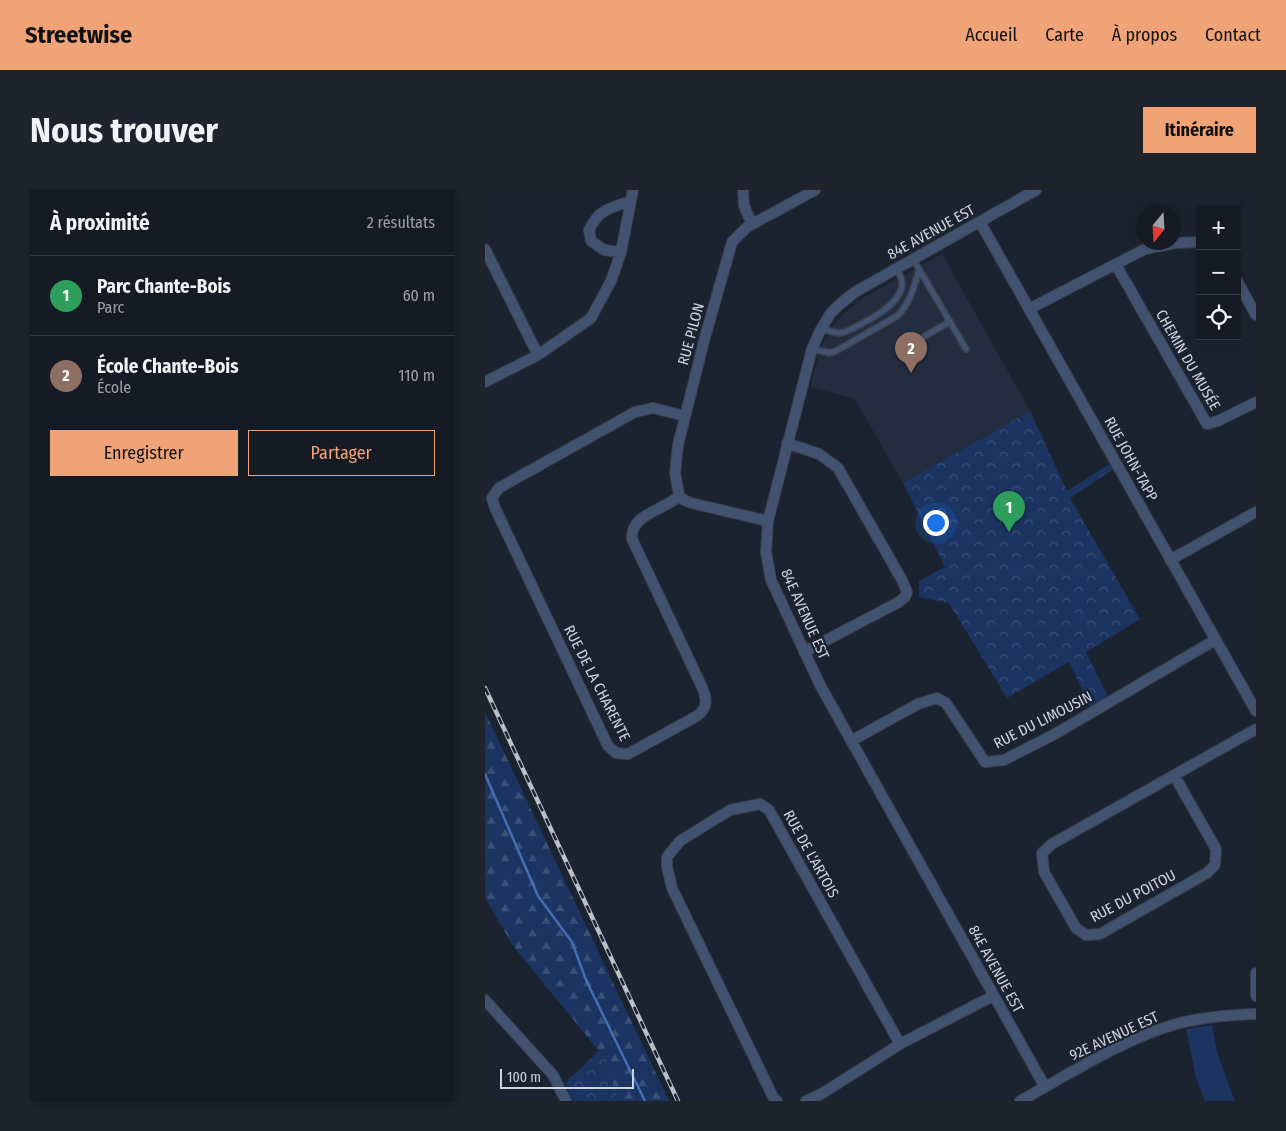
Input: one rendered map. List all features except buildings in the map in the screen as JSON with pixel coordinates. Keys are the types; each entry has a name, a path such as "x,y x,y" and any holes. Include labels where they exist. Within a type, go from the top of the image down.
{"street":[{"path":"485,382 538,354 591,318 611,281 621,252 633,190"},
{"path":"743,190 744,206 752,224"},
{"name":"RUE PILON","path":"679,496 675,481 675,463 685,416 731,245 737,236 752,224 815,190"},
{"name":"84E AVENUE EST","path":"1036,190 896,268 844,300 830,314 812,349 768,521 766,552 771,580 825,695 1045,1087"},
{"path":"621,252 604,250 591,241 589,230 595,217 606,209 631,201"},
{"name":"RUE JOHN-TAPP","path":"980,222 1256,711"},
{"path":"1029,310 1145,249 1176,243 1196,242"},
{"path":"485,249 538,354"},
{"name":"CHEMIN DU MUSÉE","path":"1116,264 1207,424 1218,421 1256,402"},
{"path":"1241,288 1256,315"},
{"name":"RUE DE LA CHARENTE","path":"679,496 668,505 637,521 632,531 632,538 703,687 706,705 697,716 636,751 622,755 613,752 609,746 495,508 492,498 499,488 635,412 644,409 657,409 685,416"},
{"path":"787,443 819,454 837,468 890,558 907,592 905,597 897,603 804,652"},
{"path":"679,496 687,502 768,521"},
{"path":"1170,560 1256,513"},
{"name":"RUE DU LIMOUSIN","path":"851,741 918,704 937,698 946,702 985,762 1004,760 1055,734 1215,640"},
{"name":"RUE DU POITOU","path":"1174,775 1216,849 1215,865 1207,873 1100,934 1086,935 1076,928 1044,872 1042,853 1052,844 1174,775 1256,730"},
{"name":"RUE DE L'ARTOIS","path":"777,1101 774,1099 672,888 667,867 667,858 680,841 730,810 760,804 769,810 900,1044"},
{"path":"1256,973 1256,996"},
{"path":"806,1101 823,1093 900,1044 993,996"},
{"path":"485,1000 553,1075 566,1101"},
{"name":"92E AVENUE EST","path":"1020,1101 1118,1047 1159,1029 1202,1018 1256,1014 1256,1006"}],"lane":[{"path":"913,259 967,349"},
{"path":"821,329 839,333 845,332 888,308 897,299 902,288 902,282 896,268"},
{"path":"812,349 829,353 836,351 897,316 905,308 910,298 919,270"},
{"path":"925,336 946,324 949,320"}],"shaded area":[{"path":"942,254 1030,411 903,483 855,399 811,387 811,381 824,340 827,339 833,326 843,314 865,297"}],"green space":[{"path":"1030,411 1067,491 1113,462 1115,468 1070,498 1140,619 1086,652 1108,697 1090,706 1069,662 1007,698 949,603 919,597 919,581 945,567 903,483"},
{"path":"485,712 669,1101 573,1101 565,1083 599,1051 513,946 485,897"},
{"path":"1212,1025 1217,1053 1235,1101 1205,1101 1196,1078 1186,1029"},
{"path":"603,1049 612,1083 620,1101 573,1101 565,1083"}],"waterway":[{"path":"485,774 538,896 572,942 586,980 645,1101"}],"railway":[{"path":"485,688 678,1101"}],"place":[{"name":"École Chante-Bois","path":"911,373"},
{"name":"Parc Chante-Bois","path":"1009,532"}]}
